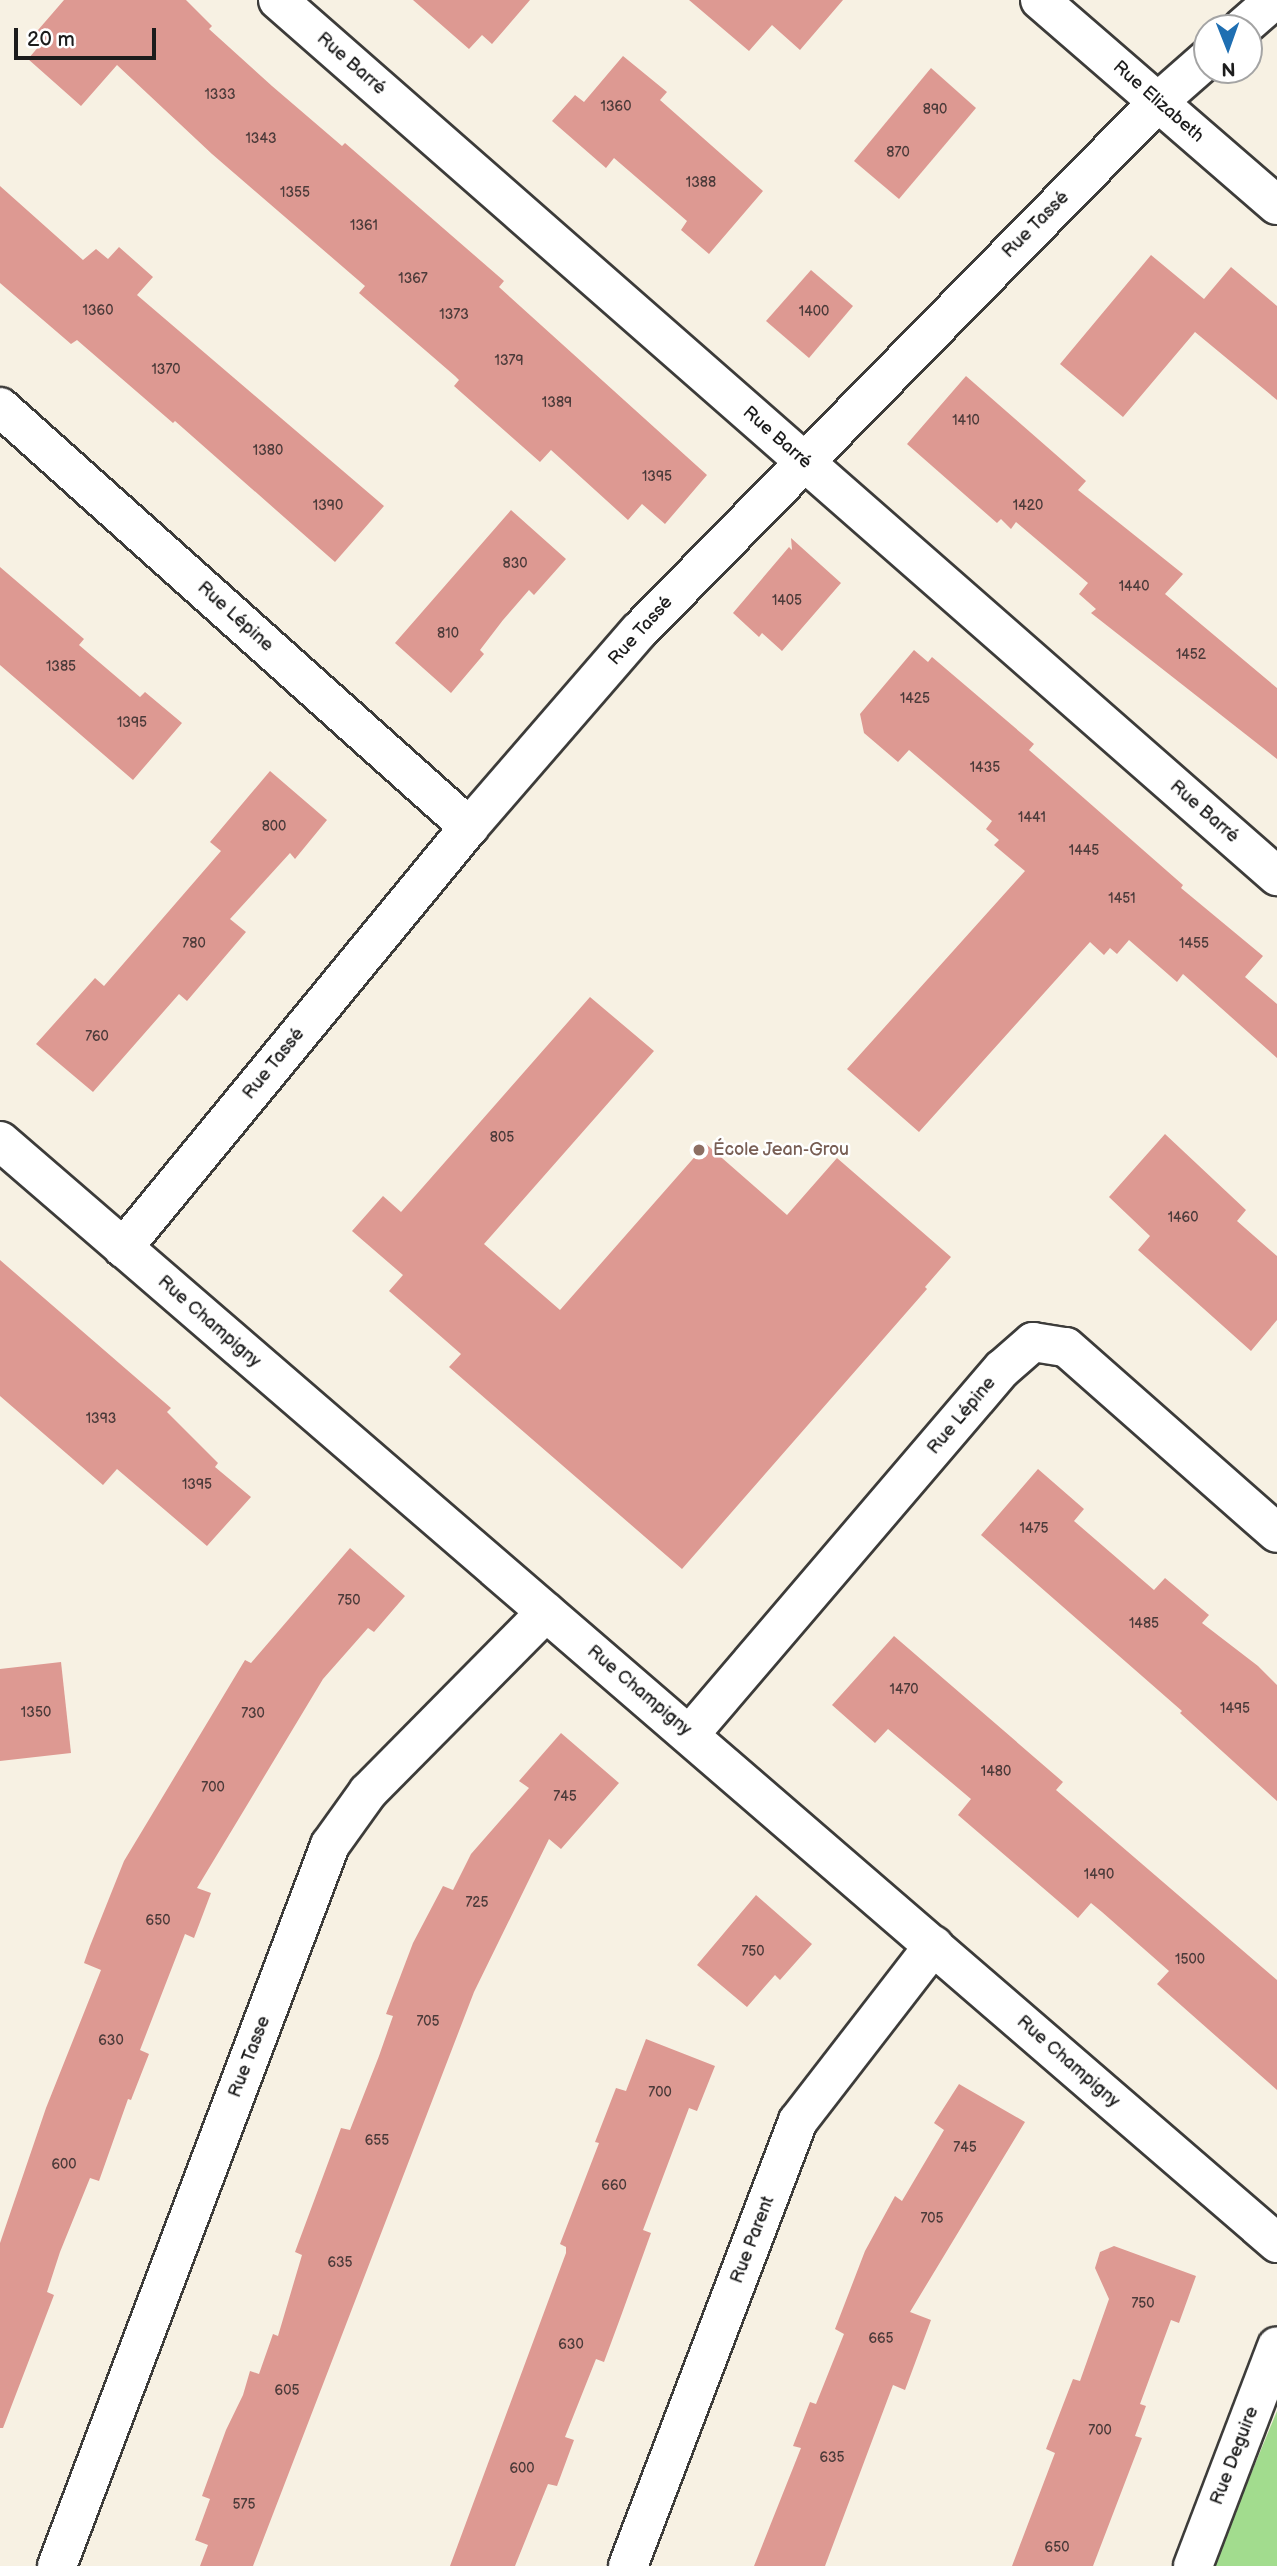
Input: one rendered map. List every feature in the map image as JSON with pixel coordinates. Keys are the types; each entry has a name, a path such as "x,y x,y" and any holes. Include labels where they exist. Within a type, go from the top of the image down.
{"street":[{"name":"Rue Barré","path":"278,0 1277,876"},
{"name":"Rue Elizabeth","path":"1040,0 1277,205"},
{"path":"1258,14 1274,0"},
{"name":"Rue Tassé","path":"123,1248 469,827 639,631 1158,102 1193,71"},
{"name":"Rue Lépine","path":"0,407 469,827"},
{"name":"Rue Champigny","path":"0,1142 690,1734 1277,2243"},
{"name":"Rue Lépine","path":"690,1734 1002,1369 1033,1342 1066,1347 1277,1533"},
{"name":"Rue Tasse","path":"57,2566 330,1845 368,1792 546,1612"},
{"name":"Rue Parent","path":"628,2566 798,2121 934,1945"},
{"name":"Rue Deguire","path":"1193,2566 1277,2346"}],"green space":[{"path":"1277,2411 1277,2566 1213,2566"}],"building":[{"path":"64,0 186,0 212,26 209,29 272,86 342,146 345,143 504,281 499,287 707,475 665,524 642,504 628,520 551,450 540,462 454,386 459,380 455,376 359,293 365,286 212,154 117,65 81,106 28,59 40,45 32,37"},
{"path":"413,0 530,0 492,44 482,35 469,49"},
{"path":"689,0 843,0 800,50 772,25 749,51"},
{"path":"623,56 667,92 660,100 763,191 709,254 681,230 687,221 614,158 606,168 552,121 575,95 584,102"},
{"path":"931,68 976,108 899,199 854,161"},
{"path":"0,186 83,260 96,249 108,259 119,247 153,277 137,295 384,506 335,562 175,421 173,423 77,340 71,344 0,283"},
{"path":"1151,255 1204,299 1231,267 1277,306 1277,400 1195,332 1123,417 1060,364"},
{"path":"811,270 853,306 809,358 766,321"},
{"path":"966,376 1086,481 1078,490 1183,574 1165,594 1277,688 1277,759 1091,613 1096,609 1079,594 1088,583 1016,522 1011,529 1001,519 997,523 907,444"},
{"path":"511,510 566,559 534,595 529,590 503,620 480,650 484,654 451,693 395,643"},
{"path":"791,538 841,583 782,651 762,633 759,637 733,613 789,547 792,550"},
{"path":"0,567 84,639 79,645 140,697 145,692 182,723 133,780 0,665"},
{"path":"914,650 928,662 932,657 1034,744 1029,750 1183,885 1181,888 1263,956 1245,977 1277,1004 1277,1058 1183,974 1177,982 1129,940 1117,954 1110,948 1104,955 1090,942 919,1132 847,1069 1025,871 994,845 999,840 986,829 992,821 909,750 898,762 864,733 860,714"},
{"path":"270,771 327,820 295,859 290,853 230,919 246,932 187,1001 179,994 93,1092 36,1044 95,978 104,986 221,851 210,842"},
{"path":"590,997 654,1051 484,1244 560,1310 706,1144 787,1215 837,1158 951,1257 925,1287 927,1289 682,1569 449,1367 461,1354 389,1291 403,1275 352,1231 383,1196 401,1212"},
{"path":"1165,1134 1246,1210 1237,1221 1277,1256 1277,1320 1251,1351 1138,1250 1150,1236 1109,1197"},
{"path":"0,1260 171,1408 167,1412 218,1463 215,1467 251,1497 207,1546 117,1469 103,1485 0,1396"},
{"path":"1038,1469 1084,1509 1074,1521 1154,1590 1165,1578 1209,1615 1202,1623 1258,1666 1277,1685 1277,1801 1180,1713 1182,1711 981,1535"},
{"path":"350,1548 405,1596 374,1632 368,1628 323,1679 197,1888 211,1893 194,1938 185,1934 140,2050 149,2054 131,2100 128,2099 99,2181 90,2178 60,2252 47,2292 54,2295 3,2428 0,2428 0,2243 46,2108 101,1970 84,1963 90,1946 124,1861 245,1660 251,1663"},
{"path":"894,1636 1063,1782 1056,1790 1277,1980 1277,2090 1157,1984 1169,1971 1102,1912 1091,1903 1078,1918 958,1815 971,1799 888,1729 875,1743 832,1705"},
{"path":"61,1662 71,1753 0,1761 0,1669"},
{"path":"561,1733 619,1783 561,1849 549,1839 474,1992 253,2566 200,2566 208,2545 195,2540 210,2499 202,2496 250,2371 259,2374 273,2334 278,2336 302,2255 295,2252 341,2128 350,2130 379,2056 393,2016 386,2014 413,1943 443,1886 453,1890 471,1854 529,1788 519,1781"},
{"path":"756,1895 812,1944 780,1980 775,1975 747,2007 697,1965"},
{"path":"646,2039 715,2066 697,2111 689,2108 643,2230 651,2233 604,2362 596,2359 565,2437 574,2440 557,2486 548,2484 515,2566 450,2566 566,2253 566,2247 560,2244 599,2143 595,2142 616,2088 626,2091"},
{"path":"959,2084 1025,2122 910,2312 931,2320 905,2390 893,2385 825,2566 754,2566 801,2448 793,2446 810,2402 816,2404 844,2334 835,2329 865,2251 895,2196 902,2201 944,2130 934,2123"},
{"path":"1114,2246 1196,2276 1179,2323 1171,2320 1140,2404 1146,2406 1135,2436 1142,2438 1093,2566 1012,2566 1055,2453 1046,2449 1073,2379 1080,2381 1109,2299 1095,2268 1100,2252"}],"place":[{"name":"École Jean-Grou","path":"699,1150"}]}
